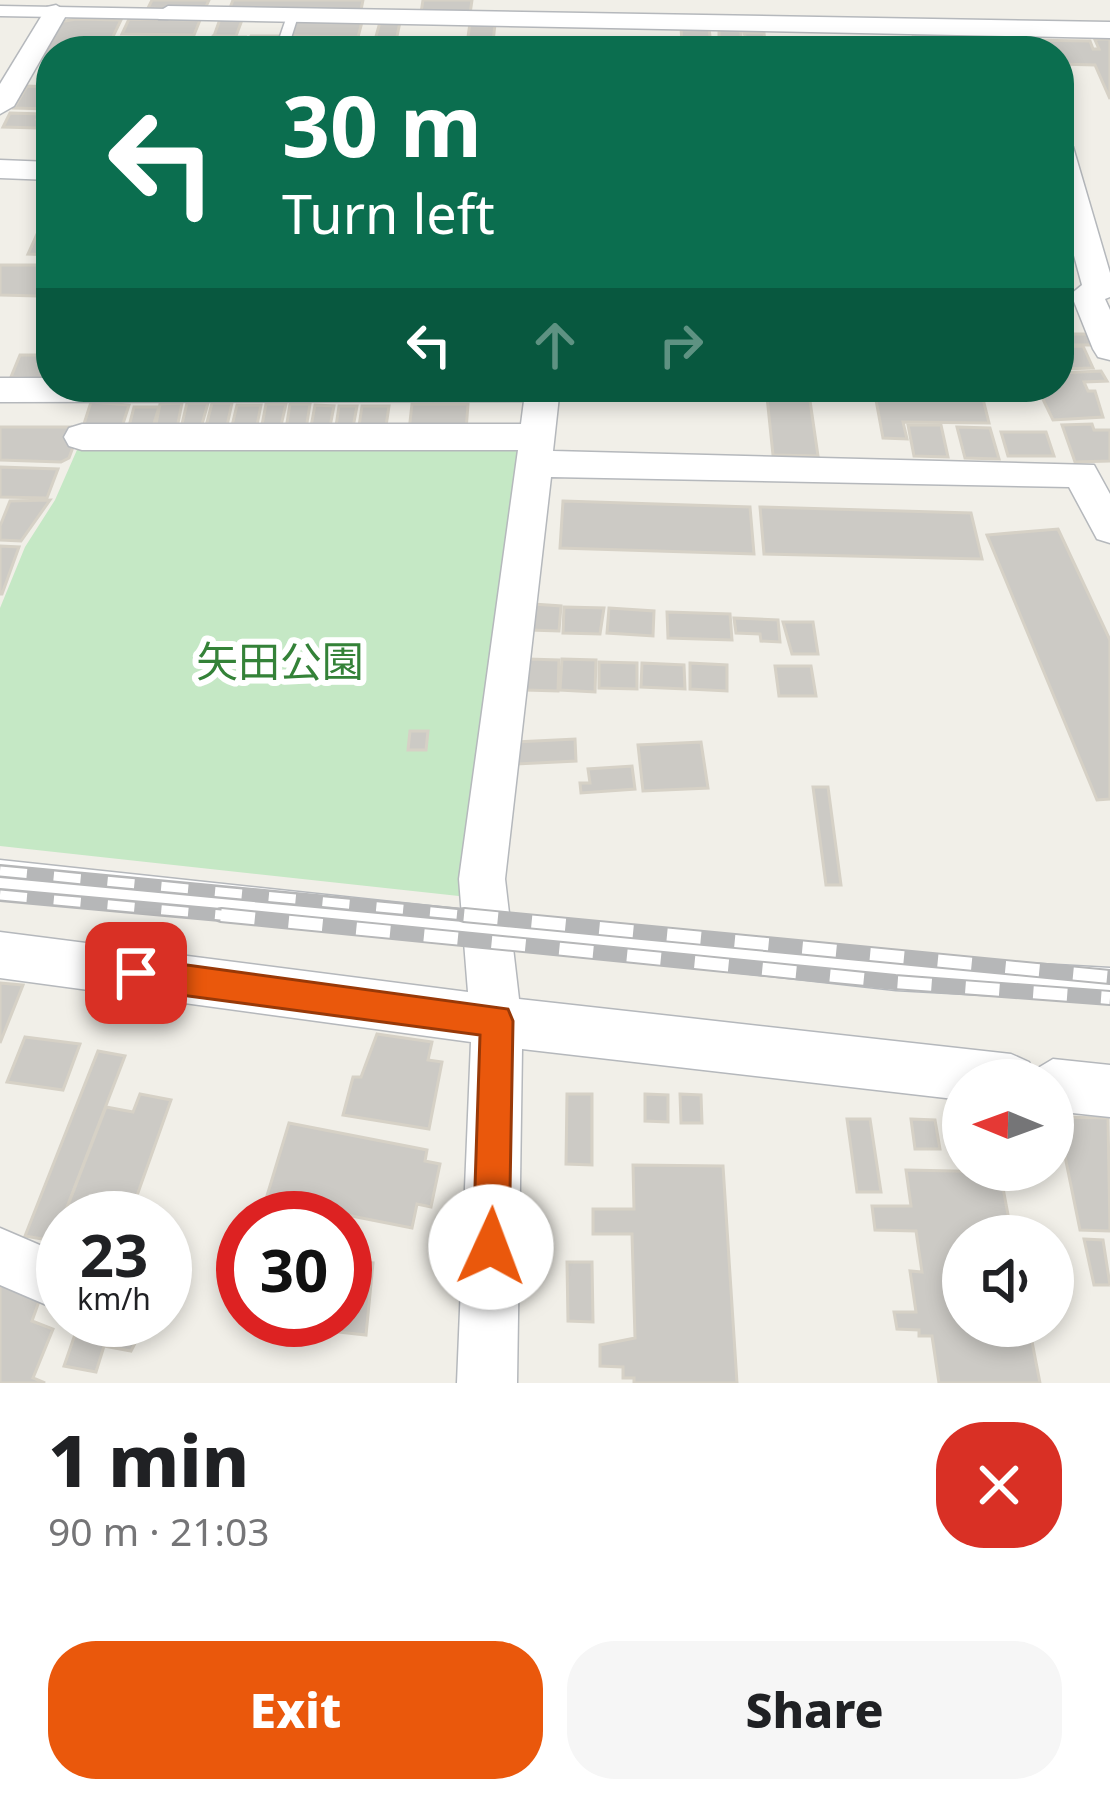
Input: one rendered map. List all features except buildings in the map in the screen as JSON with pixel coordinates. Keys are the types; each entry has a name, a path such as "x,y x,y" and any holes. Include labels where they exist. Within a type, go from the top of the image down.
{"street":[{"path":"971,0 985,36"},
{"path":"0,11 59,6 292,16 375,8 551,10 790,36"},
{"path":"41,36 59,6"},
{"path":"1027,36 1110,30"},
{"path":"0,106 36,45"},
{"path":"0,170 36,170"},
{"path":"1074,201 1099,290 1087,293 1110,350"},
{"path":"0,389 36,389"},
{"path":"487,1383 497,1021 482,879 541,402"},
{"path":"82,437 1096,473 1110,529"},
{"path":"0,875 896,973 1110,985"},
{"path":"0,956 497,1021 942,1072"},
{"path":"1074,1087 1110,1091"},
{"path":"0,1256 36,1272"}],"lane":[{"path":"286,36 292,16"}],"green space":[{"name":"矢田公園","path":"80,443 523,449 468,897 0,846 0,608 25,547 55,500"}],"railway":[{"path":"0,871 495,918"},
{"path":"0,895 232,916"},
{"path":"221,915 232,916"},
{"path":"464,915 1110,977"},
{"path":"232,916 253,918"},
{"path":"232,916 895,982 1110,998"}],"route":[{"path":"136,973 497,1021 491,1247"}]}
